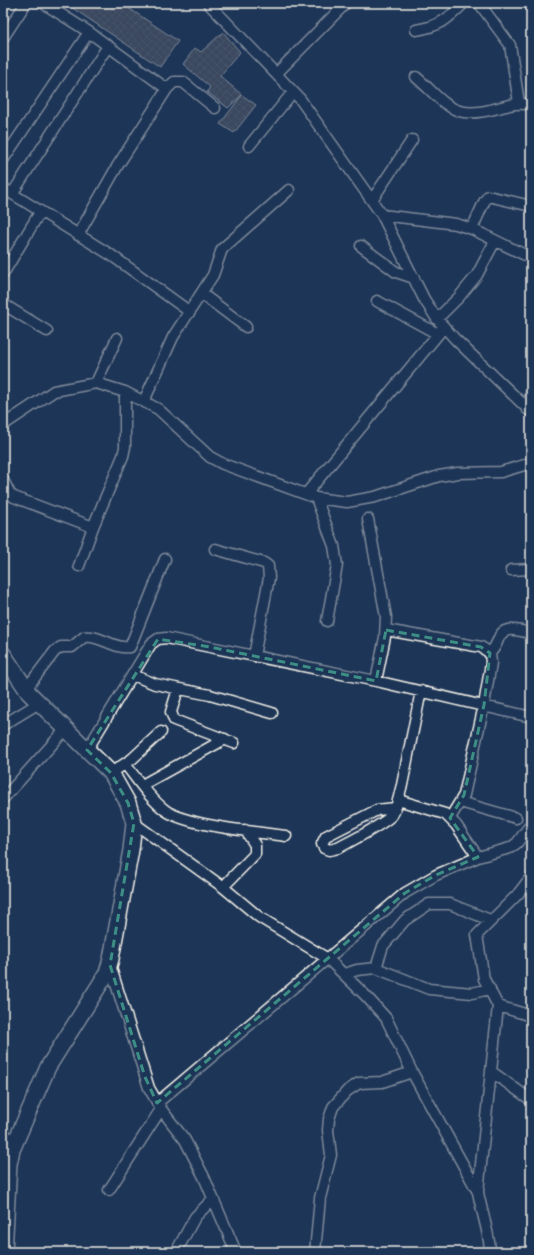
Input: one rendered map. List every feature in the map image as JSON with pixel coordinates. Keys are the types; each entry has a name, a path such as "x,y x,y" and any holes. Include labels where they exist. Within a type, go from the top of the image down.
{"main road":[{"path":"3,654 26,689 111,773 128,803 134,823 131,850 110,964 101,984 48,1067 9,1138 9,1164 5,1193 4,1252"}],"street":[{"path":"3,38 26,3"},
{"path":"44,3 89,32 168,89"},
{"path":"276,74 346,3"},
{"path":"416,30 439,25 464,3"},
{"path":"479,3 510,45 519,103"},
{"path":"213,4 300,99 372,200 382,215 437,319 441,330"},
{"path":"3,160 89,32"},
{"path":"108,46 7,191 111,255 190,312"},
{"path":"416,77 451,109 462,113 483,112 519,103 531,105"},
{"path":"78,235 118,166 174,82 183,82 215,108"},
{"path":"249,146 293,92"},
{"path":"372,200 412,140"},
{"path":"144,400 173,337 213,275 222,249 288,190"},
{"path":"472,229 488,196 531,206"},
{"path":"3,274 40,212"},
{"path":"382,215 436,220 472,229 531,258"},
{"path":"437,319 459,297 477,275 495,241"},
{"path":"361,246 396,272 414,278"},
{"path":"202,294 246,327"},
{"path":"377,300 441,330 529,410"},
{"path":"3,304 47,331"},
{"path":"306,494 441,330"},
{"path":"96,383 117,338"},
{"path":"3,425 54,391 96,383 144,400 169,418 210,456 223,464 316,498 347,502 362,500 439,476 458,473 501,472 531,463"},
{"path":"79,566 93,527 123,456 125,447 125,392"},
{"path":"529,410 531,393"},
{"path":"3,480 10,494 14,497 93,527"},
{"path":"316,498 334,546 337,565 326,621"},
{"path":"368,519 386,617 386,630 376,681"},
{"path":"215,549 264,563 268,566 269,578 254,656"},
{"path":"26,689 55,651 61,647 72,647 84,637 95,637 122,647 130,647 164,559"},
{"path":"511,570 531,569"},
{"path":"450,818 464,795 484,705 491,663 490,654 501,632 509,629 531,633"},
{"path":"386,630 481,647 490,654"},
{"path":"87,750 152,644 158,639 166,638 376,681 531,717"},
{"path":"133,675 155,684 210,695 272,713"},
{"path":"142,785 230,741 174,720 171,712 178,689"},
{"path":"421,691 396,804 391,816 338,848 329,850 324,848 322,844 326,836 377,810 396,804 444,814 450,818 478,857"},
{"path":"3,725 39,703"},
{"path":"3,799 66,729"},
{"path":"111,773 125,764 161,732"},
{"path":"125,764 160,806 172,814 194,821 286,836"},
{"path":"460,802 516,818"},
{"path":"134,823 223,886 259,917 328,959 345,974 386,1018 412,1072 478,1192"},
{"path":"109,1190 159,1106 328,959 415,885 478,857 510,848 517,843 531,824"},
{"path":"223,886 255,854 255,845 245,830"},
{"path":"490,1252 490,1243 478,1192 498,1006 484,979 478,935 490,920 518,894 531,877"},
{"path":"376,968 383,946 405,920 429,904 450,904 490,920"},
{"path":"110,964 145,1077 159,1106 185,1140 204,1177 236,1252"},
{"path":"345,974 357,970 376,968 429,989 472,993 490,989"},
{"path":"498,1006 525,1014 531,1018"},
{"path":"315,1252 320,1198 331,1156 328,1130 329,1119 333,1107 347,1091 359,1083 382,1082 412,1072"},
{"path":"492,1072 531,1100"},
{"path":"176,1252 195,1217 213,1199"}],"highlighted area":[{"path":"386,630 481,647 490,653 484,705 464,795 450,818 478,857 436,875 405,893 157,1103 145,1077 110,965 134,823 128,803 111,773 87,750 158,639 210,647 376,681"}],"building":[{"path":"65,3 121,3 178,41 160,67"},
{"path":"223,32 240,52 220,76 242,95 228,108 207,92 210,87 183,64 195,48 201,52"},
{"path":"242,95 256,105 234,133 220,124"}]}
